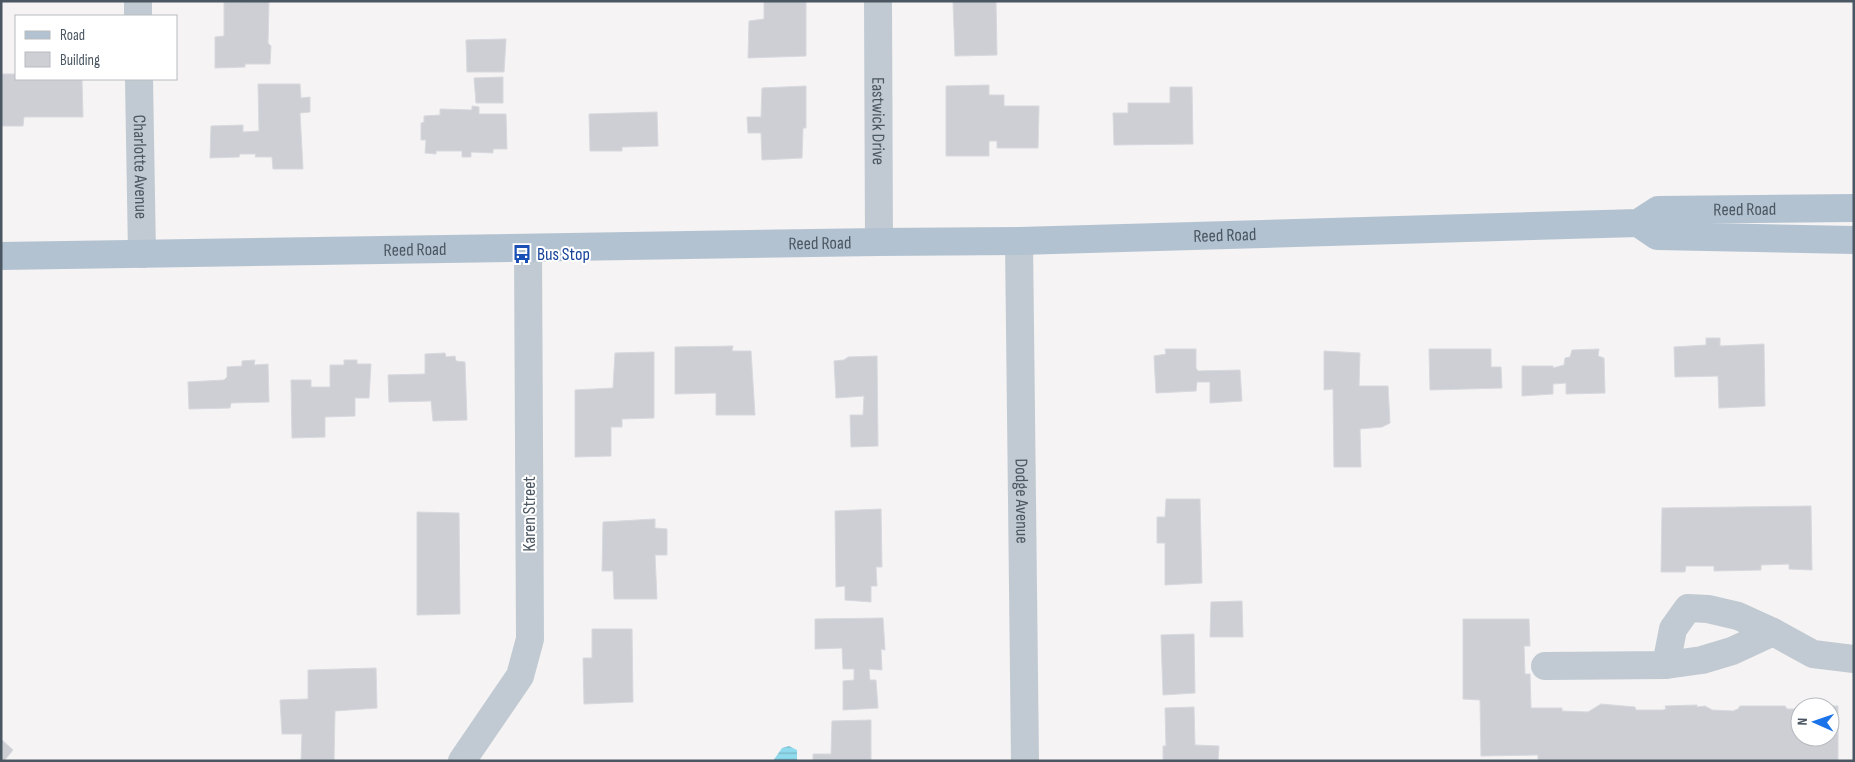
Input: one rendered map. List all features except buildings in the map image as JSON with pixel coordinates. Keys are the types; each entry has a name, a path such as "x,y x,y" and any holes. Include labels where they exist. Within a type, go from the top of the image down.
{"main road":[{"name":"Reed Road","path":"1,256 879,242 1019,242 1638,223 1658,210 1854,208"},
{"name":"Reed Road","path":"1638,223 1657,236 1854,240"}],"street":[{"path":"138,1 138,15"},
{"name":"Eastwick Drive","path":"878,1 879,242"},
{"name":"Charlotte Avenue","path":"139,80 142,254"},
{"name":"Dodge Avenue","path":"1019,242 1025,761"},
{"name":"Karen Street","path":"462,761 520,676 530,639 528,248"},
{"path":"1666,665 1673,629 1688,608 1708,609 1738,616 1773,632 1813,654 1854,659"},
{"path":"1545,666 1666,665 1702,660 1732,651 1773,632"}],"water":[{"path":"789,746 797,750 797,761 773,761 782,748"}],"place":[{"name":"Bus Stop","path":"522,254"}]}
